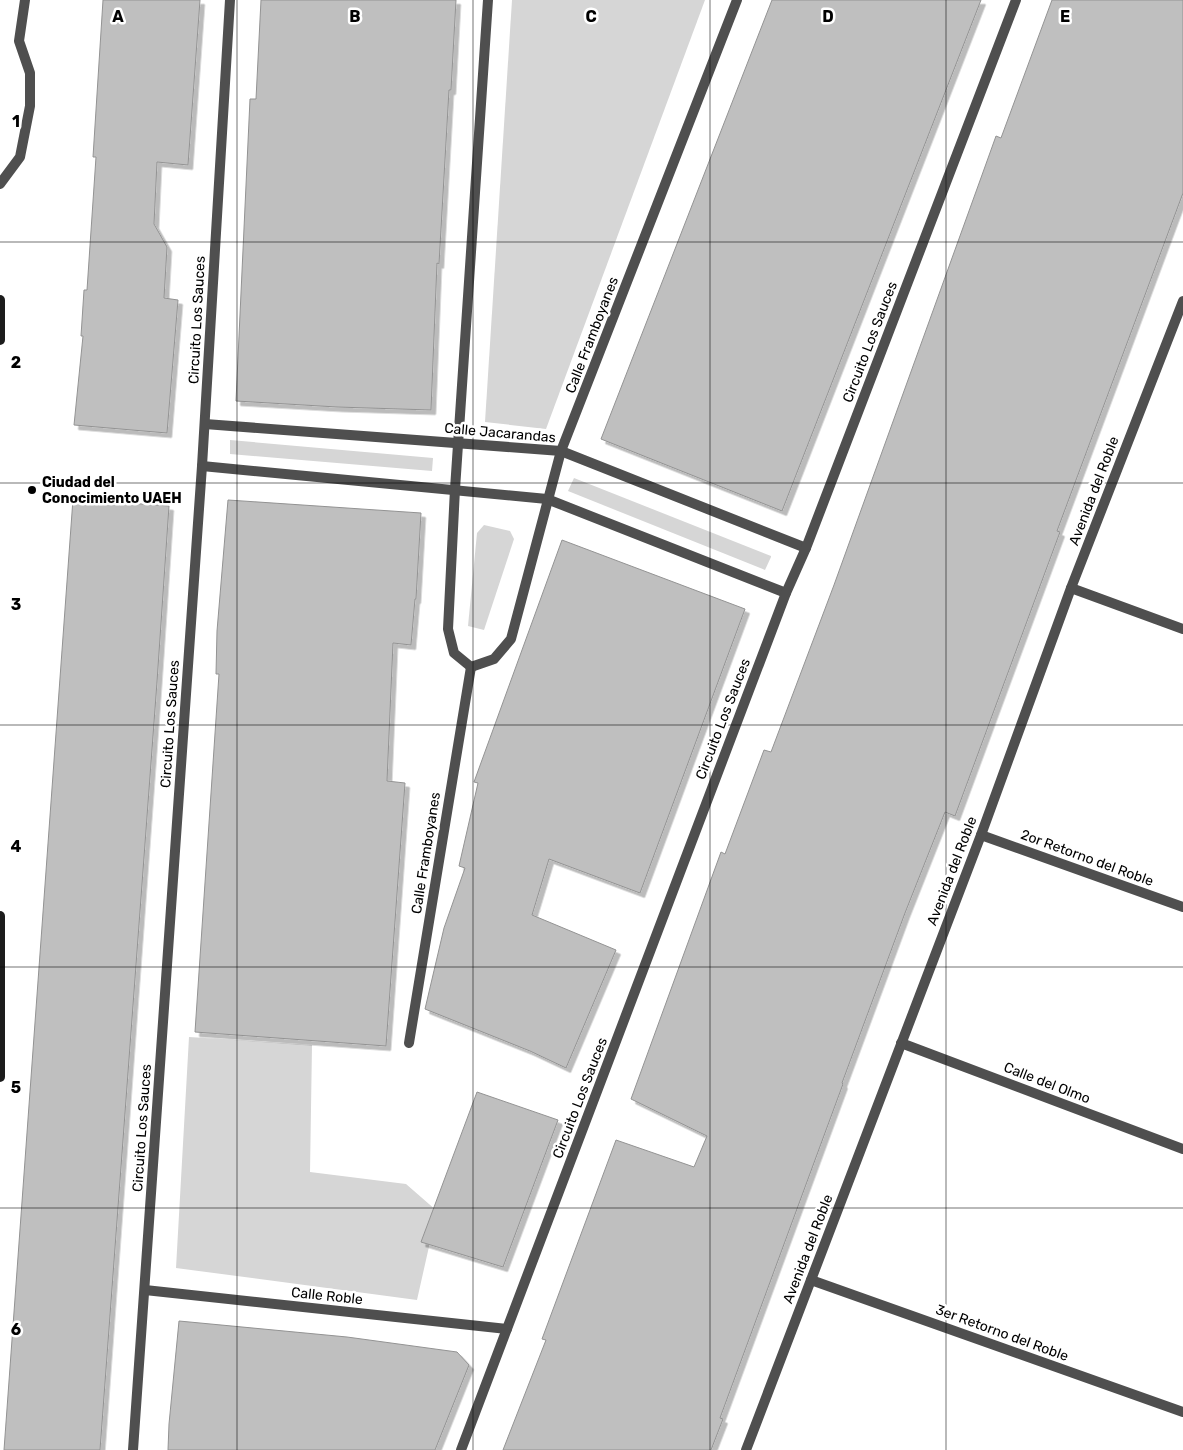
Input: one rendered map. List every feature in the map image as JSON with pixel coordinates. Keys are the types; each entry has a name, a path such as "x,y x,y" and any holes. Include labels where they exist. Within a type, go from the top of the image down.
{"street":[{"path":"0,184 20,157 30,106 30,74 19,41 25,0"},
{"name":"Circuito Los Sauces","path":"133,1450 205,424 230,0"},
{"path":"471,667 454,653 448,629 455,489 488,0"},
{"name":"Calle Framboyanes","path":"409,1043 471,667 494,660 511,639 561,451 738,0"},
{"name":"Circuito Los Sauces","path":"461,1450 786,593 806,548 1016,0"},
{"path":"0,300 0,340"},
{"name":"Avenida del Roble","path":"746,1450 981,835 1071,588 1181,312 1183,300"},
{"name":"Calle Jacarandas","path":"205,424 561,451 806,548"},
{"path":"202,466 547,499 786,593"},
{"path":"1071,588 1183,629"},
{"name":"2or Retorno del Roble","path":"981,835 1183,907"},
{"path":"0,916 0,1077"},
{"name":"Calle del Olmo","path":"901,1043 1183,1150"},
{"name":"3er Retorno del Roble","path":"811,1280 1183,1412"},
{"name":"Calle Roble","path":"145,1290 507,1329"}],"shaded area":[{"path":"512,0 705,0 546,429 485,422"},
{"path":"230,440 433,458 432,471 230,454"},
{"path":"574,478 771,557 765,570 568,491"},
{"path":"484,525 510,531 514,539 484,630 468,626 477,533"},
{"path":"189,1037 312,1045 310,1172 406,1184 437,1211 417,1300 176,1268"}],"building":[{"path":"103,0 200,0 188,165 157,162 154,224 167,247 164,298 178,300 167,433 74,425 83,336 81,336 84,290 87,290 96,157 93,157"},
{"path":"261,0 456,0 439,264 437,263 431,410 236,401 250,99 256,99"},
{"path":"772,0 981,0 782,511 601,439"},
{"path":"1052,0 1183,0 1183,193 1057,531 1060,532 955,816 945,812 905,913 720,1418 723,1419 711,1450 503,1450 546,1340 542,1339 616,1140 694,1167 707,1136 631,1099 721,852 725,854 764,750 771,752 834,585 996,136 1001,138"},
{"path":"73,499 169,506 157,682 100,1450 4,1450"},
{"path":"228,500 421,513 416,599 411,645 393,643 387,781 405,783 386,1046 195,1032 219,674 216,674 217,631"},
{"path":"562,540 745,609 640,893 549,859 532,915 616,950 566,1068 530,1051 425,1009 444,928 465,868 459,866 478,783 474,782"},
{"path":"477,1092 558,1120 503,1267 421,1242"},
{"path":"179,1321 347,1337 457,1352 469,1365 435,1450 168,1450"}],"place":[{"name":"Ciudad del Conocimiento UAEH","path":"32,490"}]}
